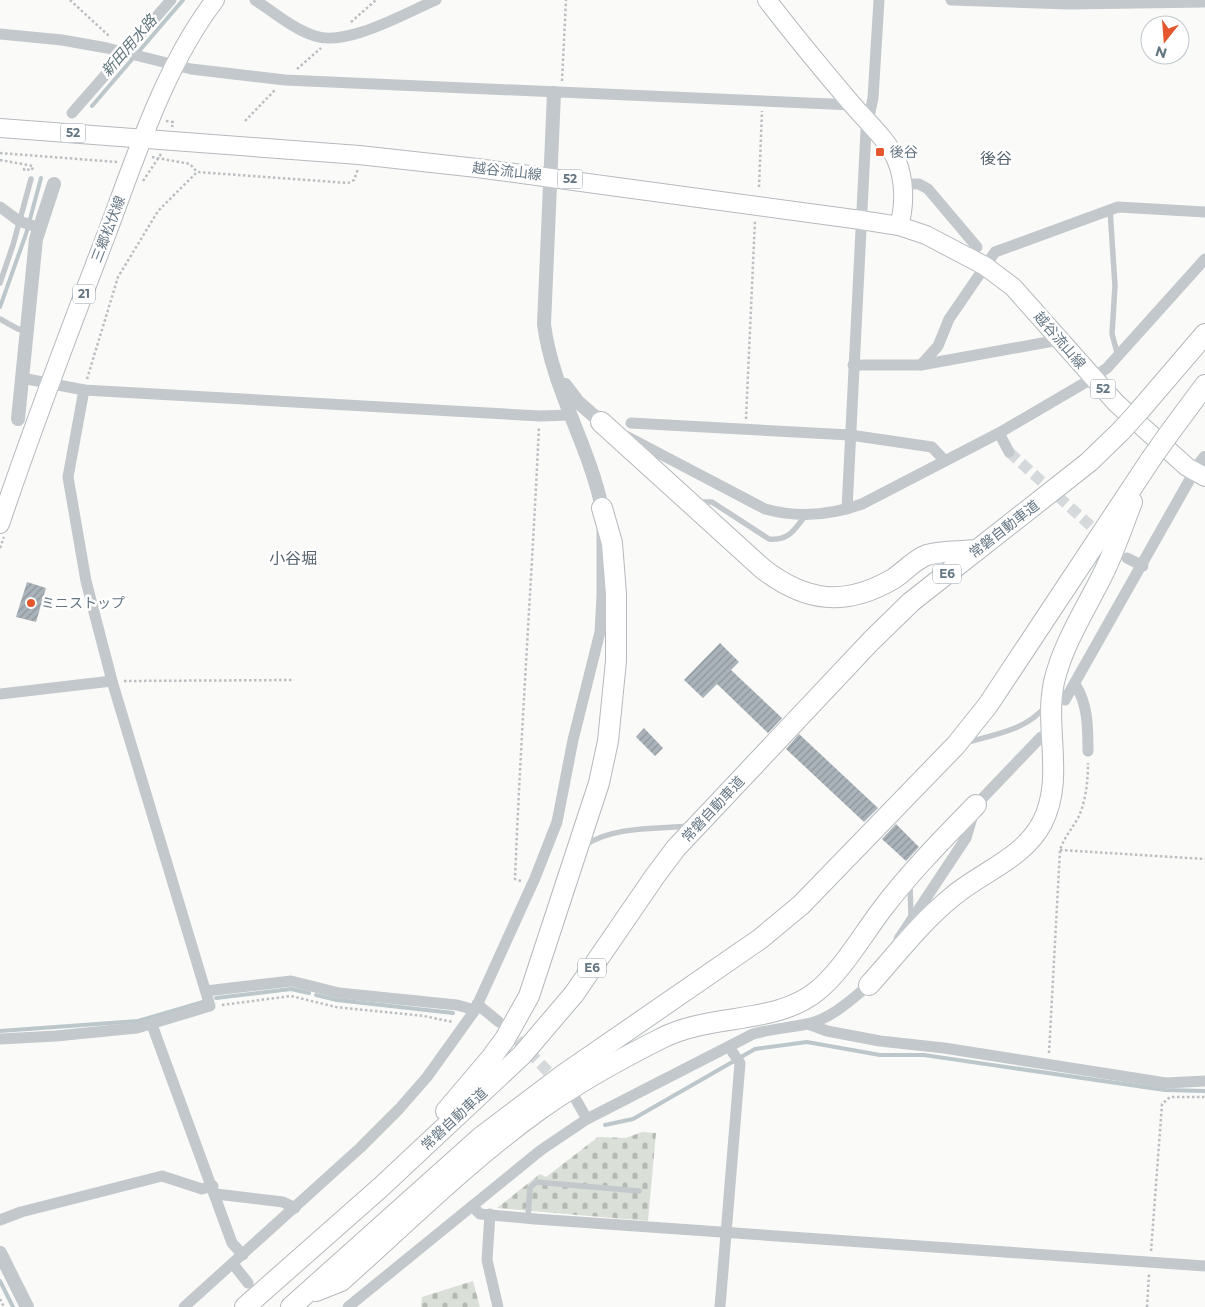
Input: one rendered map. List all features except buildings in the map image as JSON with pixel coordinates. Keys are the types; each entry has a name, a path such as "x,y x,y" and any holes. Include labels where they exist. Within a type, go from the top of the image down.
{"highway":[{"name":"常磐自動車道","path":"245,1307 381,1187 522,1055 547,1028 574,994 655,876 697,826 871,641 911,602 1089,462 1122,430 1205,334"},
{"path":"297,1301 402,1206 512,1113 563,1075 781,923 956,745 988,705 1149,462 1205,385"},
{"path":"601,422 688,502 778,580 802,593 820,597 850,596 869,591 893,578 927,555 977,550"},
{"path":"870,985 933,914 953,896 1014,854 1032,837 1041,824 1052,790 1060,662 1105,570 1149,462"},
{"path":"381,1187 505,1040 529,996 578,852 604,761 616,661 616,594 612,543 602,508"},
{"path":"297,1301 341,1281 492,1147 574,1087 672,1034 726,1019 779,1011 806,1000 830,979 912,872 976,805"}],"main road":[{"name":"三郷松伏線","path":"0,524 50,384 144,139 175,66 191,36 215,0"},
{"path":"767,0 890,148 900,170 903,184 902,216 899,226"},
{"name":"52","path":"0,128 144,139"},
{"name":"越谷流山線","path":"144,139 358,155 550,176 899,226 942,243 985,266 1013,287 1116,403 1178,460 1201,469"}],"street":[{"path":"72,113 171,0"},
{"path":"255,0 303,32 317,37 335,38 351,36 436,0"},
{"path":"847,509 867,122 873,98 879,0"},
{"path":"951,0 1069,4 1205,2"},
{"path":"0,34 62,40 112,49 175,66 285,80 853,105"},
{"path":"184,1307 360,1148 428,1078 464,1028 476,1007 532,885 557,822 573,740 600,632 602,596 602,508 591,465 547,350 544,324 550,176 558,93"},
{"path":"18,419 32,274 39,228 54,184"},
{"path":"903,184 919,184 928,189 977,247"},
{"path":"0,207 19,221 39,228"},
{"path":"921,365 938,346 949,318 995,252 1118,207 1205,212"},
{"path":"553,368 578,402 601,422 765,509 789,516 805,516 847,509 862,504 999,433 1093,378 1118,356 1205,259"},
{"path":"853,365 921,365 1059,340"},
{"path":"22,378 84,390 540,416 571,416"},
{"path":"0,1039 56,1036 152,1025 210,1006 112,681 86,581 68,477 84,390"},
{"path":"631,423 850,435 932,447 945,461"},
{"path":"999,433 1009,452"},
{"path":"1058,701 1075,684 1201,469"},
{"path":"1127,558 1143,566"},
{"path":"0,694 112,681"},
{"path":"1075,684 1082,695 1086,713 1088,751"},
{"path":"348,1307 541,1150 587,1119 729,1048 753,1034 773,1028 808,1024 828,1016 870,985 966,838 976,805 1041,737"},
{"path":"206,991 291,981 339,993 476,1007 499,1022"},
{"path":"808,1024 827,1031 880,1041 1048,1064 1166,1083 1205,1081"},
{"path":"152,1025 215,1190 232,1243 243,1255"},
{"path":"720,1307 724,1234 740,1063 729,1048"},
{"path":"575,1098 587,1119"},
{"path":"0,1220 30,1210 162,1176 202,1189 283,1202 294,1208"},
{"path":"472,1206 480,1214 528,1218 724,1234 1205,1266"},
{"path":"490,1214 487,1260 498,1307"},
{"path":"0,1253 28,1307"},
{"path":"233,1264 248,1283"}],"lane":[{"path":"0,283 31,179"},
{"path":"1110,209 1115,286 1112,334 1118,356"},
{"path":"0,319 18,329 27,331"},
{"path":"688,502 712,502 769,540 780,540 789,536 805,516"},
{"path":"956,745 1017,728 1034,720 1058,701"},
{"path":"578,852 586,844 602,836 625,831 697,826"},
{"path":"911,920 912,872"},
{"path":"528,1218 530,1188 536,1182 639,1191"}],"path":[{"path":"70,0 110,37 112,49"},
{"path":"335,38 376,0"},
{"path":"558,93 566,0"},
{"path":"759,187 762,102"},
{"path":"166,121 172,122"},
{"path":"0,153 117,162"},
{"path":"152,157 190,164 197,172 348,183 354,180 358,173 358,155"},
{"path":"0,160 33,166 32,170 24,169 31,179"},
{"path":"84,390 118,277 158,211 197,172"},
{"path":"745,428 756,207"},
{"path":"532,885 515,879 540,416"},
{"path":"112,681 294,680"},
{"path":"1048,1064 1060,850 1062,842 1079,816 1088,773 1088,751"},
{"path":"1060,850 1205,859"},
{"path":"210,1006 291,996 336,1007 446,1020 464,1028"},
{"path":"1147,1307 1162,1104 1170,1097 1205,1096"},
{"path":"0,1299 4,1307"}],"green space":[{"path":"642,1132 656,1133 648,1221 497,1208 540,1174 546,1177 598,1137 626,1138"},
{"path":"473,1281 480,1307 421,1307 422,1297"}],"waterway":[{"name":"新田用水路","path":"92,106 183,0"},
{"name":"新田用水路","path":"0,307 26,234 41,178"},
{"path":"216,998 291,989 309,993"},
{"path":"316,995 337,1000 453,1013"},
{"path":"0,1031 138,1021 203,1002"},
{"path":"605,1125 633,1119 755,1049 807,1042 880,1055 924,1055 1165,1090 1205,1091"},
{"name":"新田用水路","path":"0,1281 13,1307"}],"tunnel":[{"path":"1009,452 1103,537"},
{"path":"506,1028 559,1083"}],"place":[{"name":"後谷","path":"880,152"},
{"name":"ミニストップ","path":"31,603"}],"district":[{"name":"後谷","path":"996,158"},
{"name":"小谷堀","path":"293,558"}]}
